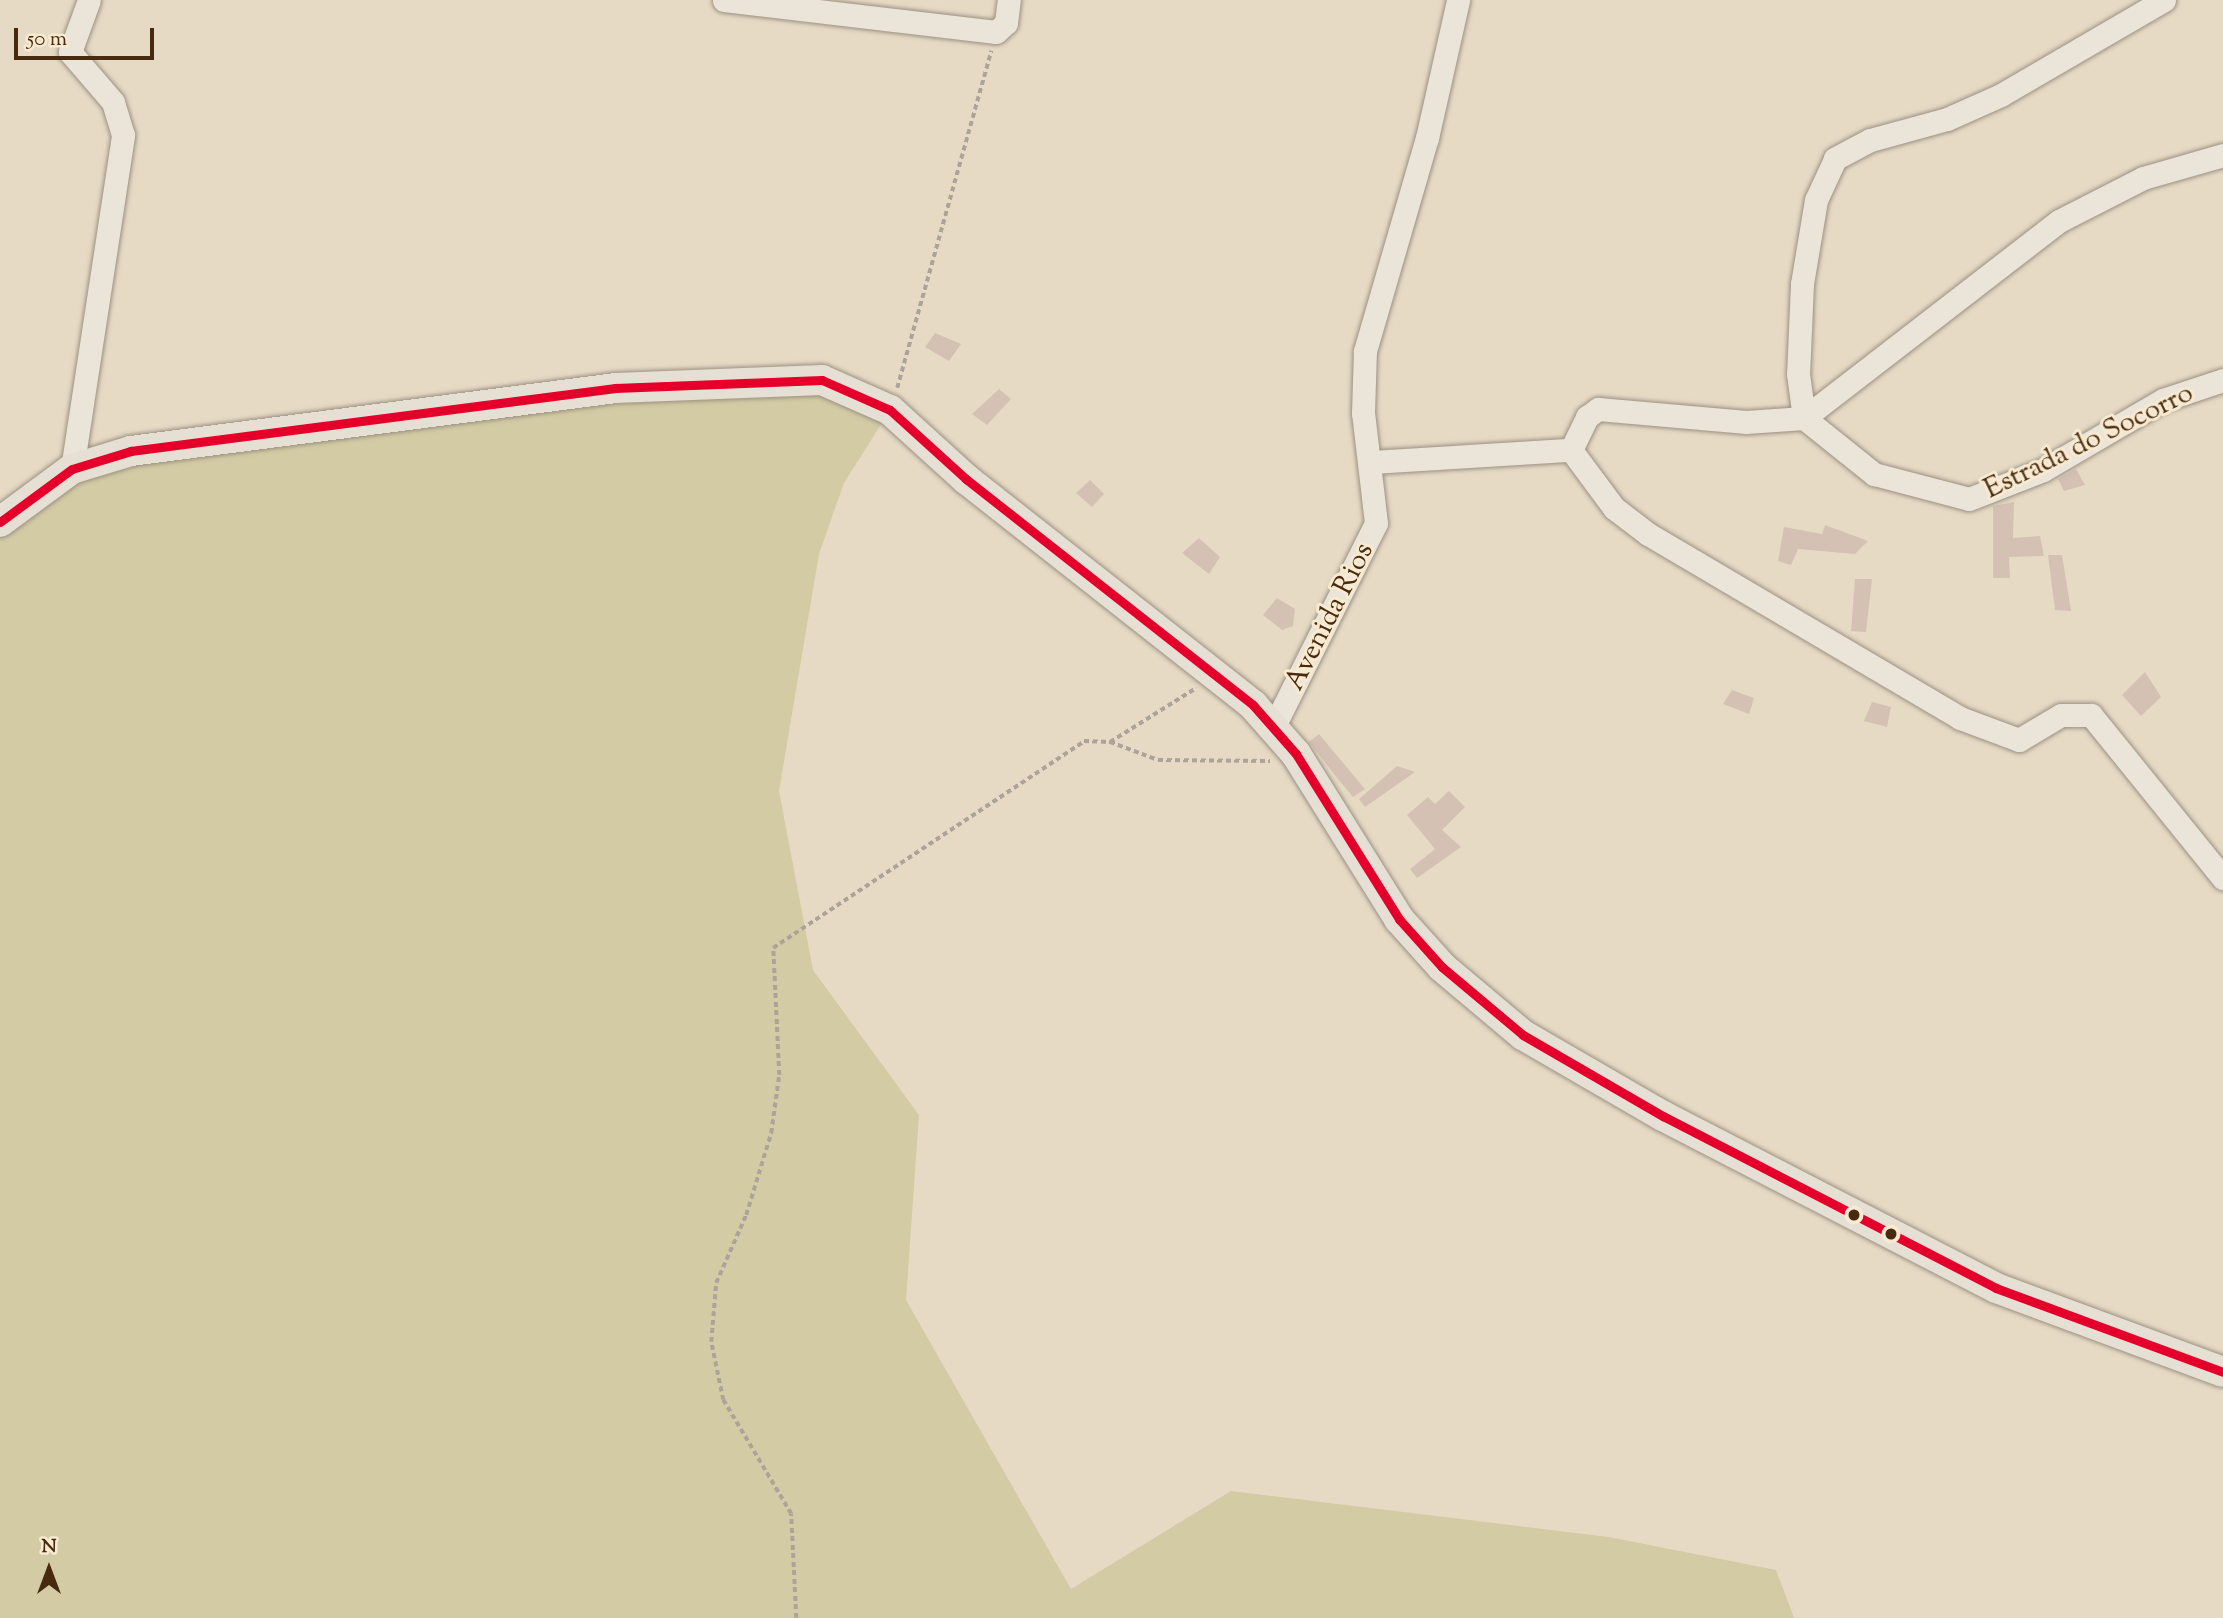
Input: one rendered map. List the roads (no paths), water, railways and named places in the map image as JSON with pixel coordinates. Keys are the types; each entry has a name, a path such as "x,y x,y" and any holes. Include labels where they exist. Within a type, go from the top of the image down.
{"main road":[{"path":"0,522 72,469 131,451 649,385 822,380 890,410 1016,519 1216,670 1274,726 1296,754 1399,919 1442,967 1523,1035 1663,1116 1996,1288 2223,1372"}],"street":[{"path":"72,469 123,146 113,102 71,52 89,0"},
{"path":"724,0 996,32 1006,23 1009,0"},
{"name":"Avenida Rios","path":"1274,726 1370,543 1376,523 1372,462 1363,413 1365,351 1427,138 1458,0"},
{"path":"1804,418 1798,374 1802,284 1816,200 1835,159 1870,140 1969,111 2164,0"},
{"path":"1572,450 1587,417 1598,409 1746,422 1804,418 2059,221 2143,178 2223,155"},
{"name":"Estrada do Socorro","path":"1804,418 1874,474 1969,499 2043,470 2163,400 2223,380"},
{"path":"1372,462 1572,450"},
{"path":"1572,450 1614,508 1648,534 1960,718 2019,740 2061,715 2091,715 2223,878"}]}
